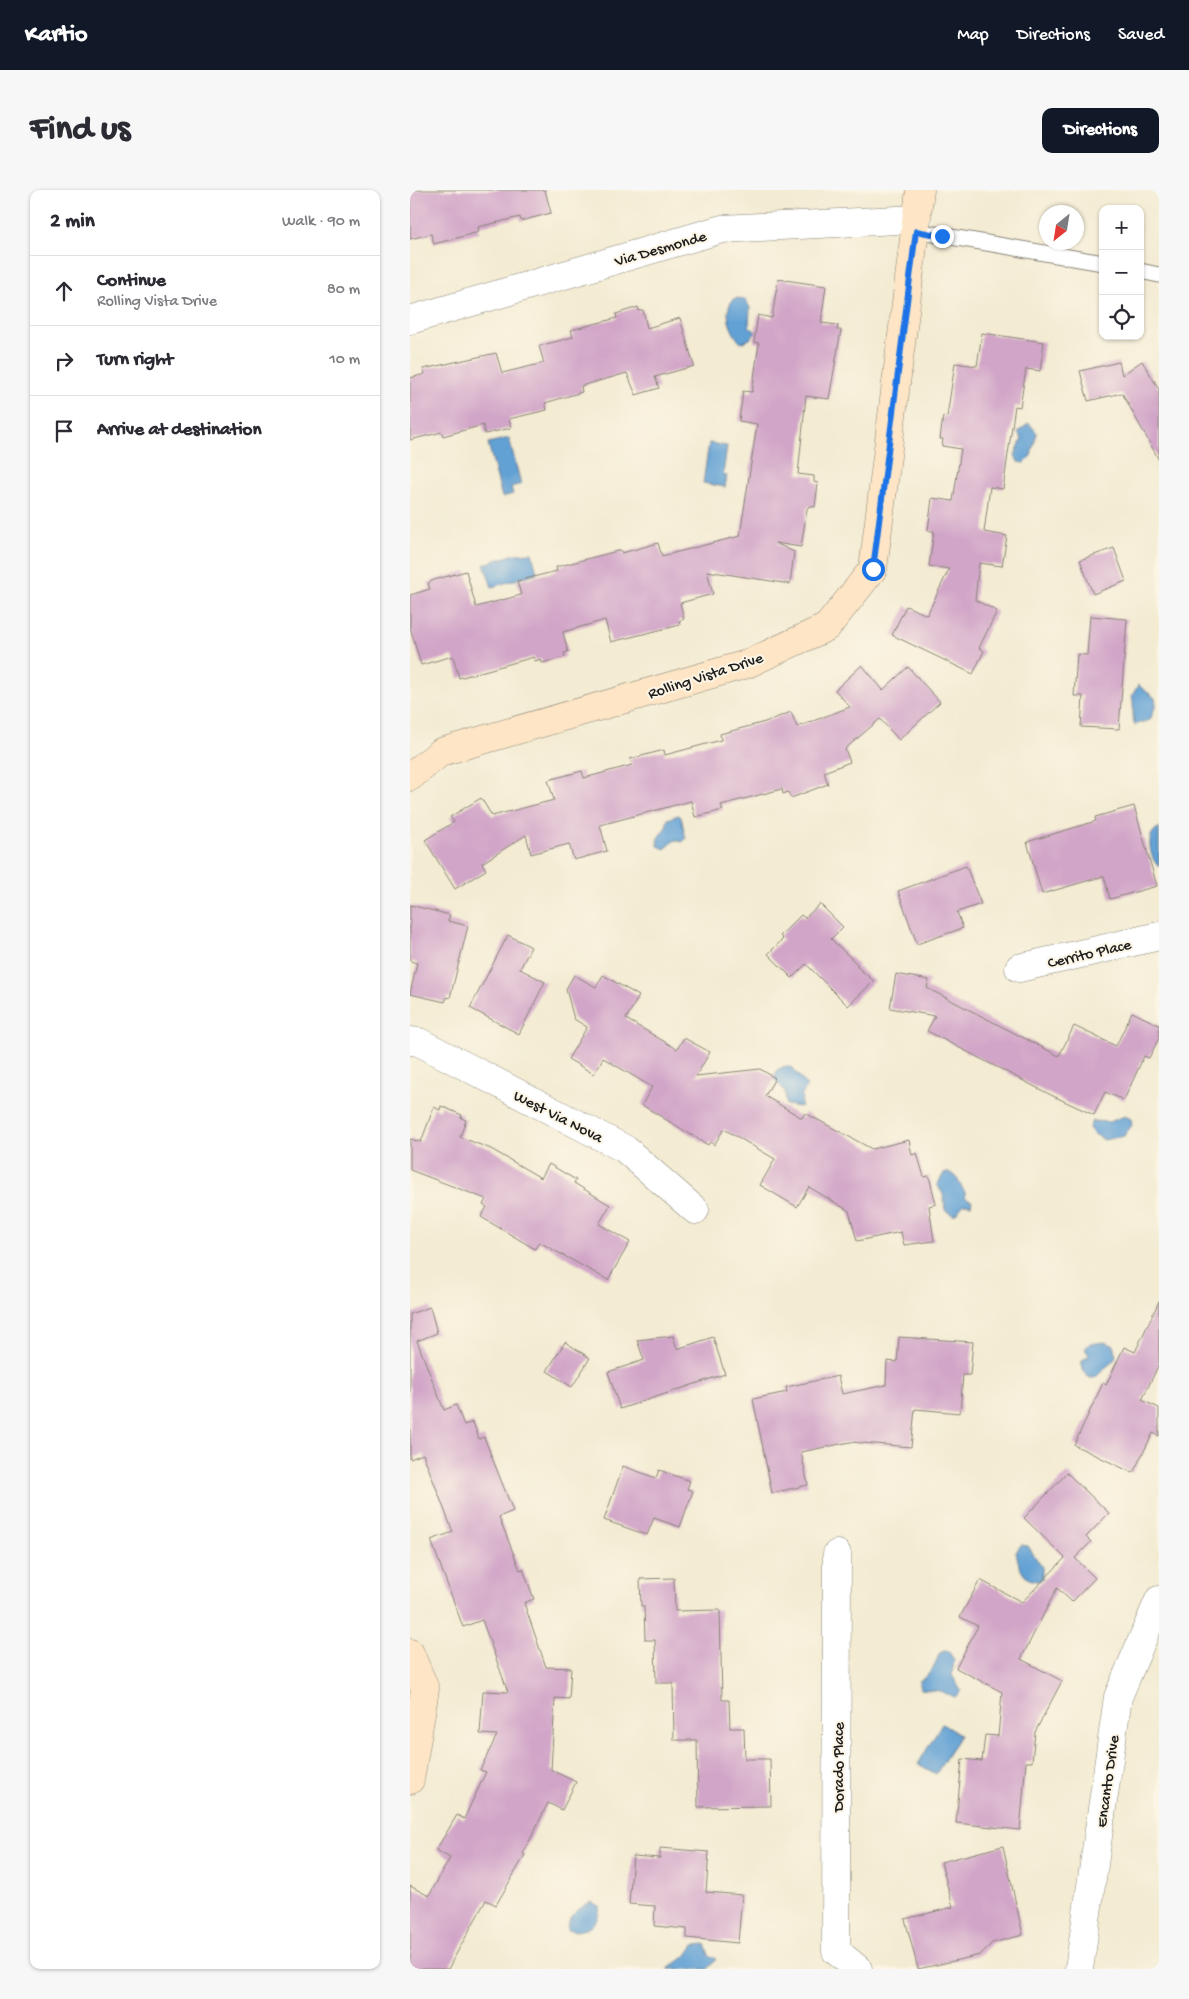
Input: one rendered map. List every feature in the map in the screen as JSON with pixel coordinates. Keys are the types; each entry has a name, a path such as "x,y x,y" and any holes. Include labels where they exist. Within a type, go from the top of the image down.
{"street":[{"name":"Rolling Vista Drive","path":"410,777 441,752 747,664 826,626 873,569 920,190"},
{"name":"Via Desmonde","path":"410,320 722,229 917,225"},
{"name":"Cerrito Place","path":"1019,968 1159,936"},
{"name":"West Via Nova","path":"410,1040 419,1042 625,1149 695,1210"},
{"name":"Dorado Place","path":"837,1554 836,1951 858,1969"},
{"name":"Encanto Drive","path":"1078,1969 1118,1697 1159,1600"},
{"path":"410,1653 425,1689 410,1780"}],"lane":[{"path":"917,225 1099,262"},
{"path":"1144,272 1159,275"}],"water":[{"path":"735,298 745,299 750,308 749,326 756,332 750,339 741,343 731,327 728,314 731,303"},
{"path":"1029,423 1037,433 1031,456 1024,463 1018,462 1015,455 1022,439 1018,432"},
{"path":"509,438 521,484 511,487 513,494 502,497 488,443"},
{"path":"709,443 727,446 723,475 727,476 725,487 703,483"},
{"path":"532,553 537,573 492,587 484,564 515,554"},
{"path":"1138,685 1155,698 1156,705 1150,720 1135,725 1132,696"},
{"path":"678,815 681,817 686,839 682,842 675,840 665,849 658,846 658,838 666,827 668,819"},
{"path":"1159,828 1159,867 1153,859 1150,841 1151,835"},
{"path":"785,1066 792,1068 807,1086 802,1095 801,1107 786,1105 785,1091 774,1079 777,1070"},
{"path":"1125,1116 1131,1119 1132,1125 1124,1136 1104,1140 1089,1128 1092,1121 1109,1122"},
{"path":"944,1173 951,1173 955,1176 965,1193 965,1197 972,1201 971,1205 964,1204 953,1215 945,1210 943,1194 937,1185"},
{"path":"1104,1342 1113,1345 1116,1356 1094,1378 1088,1377 1082,1361 1089,1355 1085,1349 1089,1344"},
{"path":"1021,1545 1028,1546 1042,1567 1042,1579 1038,1581 1033,1580 1022,1572 1016,1552"},
{"path":"944,1651 949,1652 954,1660 952,1675 961,1691 955,1697 940,1691 921,1689 919,1681 929,1673 940,1653"},
{"path":"942,1724 960,1735 936,1774 918,1764"},
{"path":"591,1902 599,1906 599,1912 594,1923 585,1929 567,1930 569,1921 575,1913"},
{"path":"705,1944 709,1955 716,1959 708,1969 668,1969 687,1955 694,1945"}],"building":[{"path":"410,190 545,190 551,213 521,221 520,217 478,227 479,232 434,244 431,234 410,239"},
{"path":"778,279 826,286 821,323 838,325 837,330 841,330 829,399 806,396 798,474 814,476 814,482 818,483 815,507 809,506 807,509 801,547 775,543 794,552 790,584 707,571 713,594 680,603 684,619 679,621 680,625 611,642 605,620 563,632 568,652 564,653 565,657 542,663 541,659 535,661 534,657 459,678 453,656 421,665 410,627 410,595 430,589 428,583 434,580 466,571 476,607 521,595 517,581 557,571 556,567 621,550 622,553 658,543 662,556 740,536 757,424 739,421 743,391 752,392 759,343 754,342 758,315 772,318"},
{"path":"638,307 639,311 643,310 647,328 680,318 694,366 655,377 659,388 636,395 627,373 581,386 582,392 545,403 547,410 509,419 511,428 485,434 483,425 443,436 442,432 410,440 410,378 425,374 423,369 496,353 502,373 544,363 539,346 573,337 571,330 617,318 616,314"},
{"path":"982,333 1044,342 1040,371 1026,369 1020,407 1015,406 1003,489 990,487 984,532 1007,536 1002,566 979,563 975,600 997,611 979,648 984,651 973,674 892,635 906,606 927,615 949,569 929,566 934,531 928,531 932,498 953,501 961,449 942,446 943,439 940,439 943,416 947,417 955,363 977,366"},
{"path":"1142,361 1159,389 1159,460 1122,393 1088,401 1080,371 1119,362 1122,375"},
{"path":"1114,548 1126,581 1093,594 1080,560"},
{"path":"1090,616 1127,619 1119,729 1081,727 1083,696 1074,696 1077,654 1087,655"},
{"path":"862,665 883,690 908,667 940,702 899,740 880,719 845,749 850,762 824,772 828,784 791,798 788,792 783,794 782,789 721,805 723,810 695,817 691,801 600,825 607,851 574,860 569,844 531,854 526,835 482,863 486,870 455,889 425,840 454,822 450,817 481,798 492,816 554,800 548,780 582,771 584,778 632,765 630,759 664,750 665,755 721,740 720,734 765,722 791,712 797,727 850,707 835,690"},
{"path":"1134,806 1157,886 1110,899 1104,876 1042,894 1027,842 1096,821 1095,817"},
{"path":"966,866 981,904 957,912 963,928 917,944 898,891"},
{"path":"820,904 843,927 831,939 858,965 856,966 874,981 848,1006 806,964 792,978 768,954 783,939 780,936 801,915 805,918"},
{"path":"410,905 450,915 448,921 468,926 450,998 447,997 445,1002 410,994 417,963 410,961"},
{"path":"508,935 531,947 520,969 545,982 519,1034 470,1008"},
{"path":"896,974 929,980 927,988 1059,1056 1074,1026 1116,1046 1132,1012 1159,1025 1159,1038 1149,1058 1144,1056 1124,1100 1105,1092 1094,1115 927,1031 935,1016 890,1008"},
{"path":"574,975 596,987 603,975 639,996 626,1019 677,1049 684,1038 710,1052 696,1076 760,1069 775,1078 765,1096 802,1118 805,1113 872,1149 909,1140 912,1155 917,1153 924,1177 929,1176 936,1204 929,1206 934,1241 904,1245 901,1232 857,1241 849,1211 809,1187 797,1207 760,1185 775,1159 724,1129 714,1145 710,1142 708,1145 642,1105 652,1087 603,1058 594,1074 568,1059 587,1027 574,1019 566,989"},
{"path":"441,1106 462,1115 461,1118 466,1120 460,1137 491,1149 541,1178 549,1164 576,1180 574,1183 610,1205 599,1224 630,1242 608,1280 539,1242 535,1249 481,1217 487,1207 483,1205 486,1199 410,1170 410,1139 421,1142 434,1107 440,1110"},
{"path":"1159,1301 1159,1364 1142,1400 1159,1408 1159,1436 1153,1433 1133,1473 1074,1445 1103,1383 1106,1385 1124,1347 1135,1352"},
{"path":"430,1307 437,1333 417,1341 444,1410 456,1405 464,1425 473,1422 479,1439 484,1437 513,1511 499,1517 520,1570 523,1569 534,1599 524,1603 546,1667 571,1668 569,1699 555,1698 551,1770 576,1782 562,1810 548,1803 523,1854 525,1855 496,1905 486,1900 448,1969 410,1969 410,1886 429,1896 450,1858 436,1850 457,1815 464,1819 486,1772 480,1770 497,1735 480,1734 483,1691 508,1692 482,1620 463,1627 431,1540 453,1532 423,1454 410,1459 410,1314"},
{"path":"673,1336 677,1349 713,1337 725,1374 620,1409 608,1372 644,1360 637,1340"},
{"path":"899,1337 973,1342 970,1375 963,1375 960,1413 915,1409 911,1447 850,1442 801,1452 808,1485 772,1493 753,1399 787,1392 786,1387 838,1376 842,1394 886,1385 887,1361 897,1362"},
{"path":"565,1342 590,1358 572,1387 547,1371"},
{"path":"623,1466 656,1478 659,1470 690,1481 687,1489 693,1491 680,1527 654,1518 647,1535 604,1520"},
{"path":"1067,1473 1109,1513 1086,1537 1091,1542 1075,1558 1095,1578 1072,1602 1057,1588 1021,1659 1062,1681 1035,1732 1032,1762 1026,1762 1020,1830 956,1823 962,1759 982,1761 985,1735 998,1736 1002,1692 956,1668 978,1626 960,1617 980,1580 1022,1602 1065,1558 1024,1518"},
{"path":"674,1578 675,1611 720,1610 722,1700 729,1700 730,1728 744,1728 745,1759 770,1759 771,1806 698,1807 697,1740 674,1740 673,1683 656,1683 655,1640 645,1640 644,1606 641,1606 640,1579"},
{"path":"1003,1846 1023,1935 992,1943 980,1955 918,1969 905,1919 953,1907 941,1862"},
{"path":"660,1848 709,1852 706,1892 742,1895 738,1943 687,1938 687,1929 654,1926 655,1906 629,1904 633,1856 660,1858"}],"route":[{"path":"873,569 916,231 942,236"}]}
